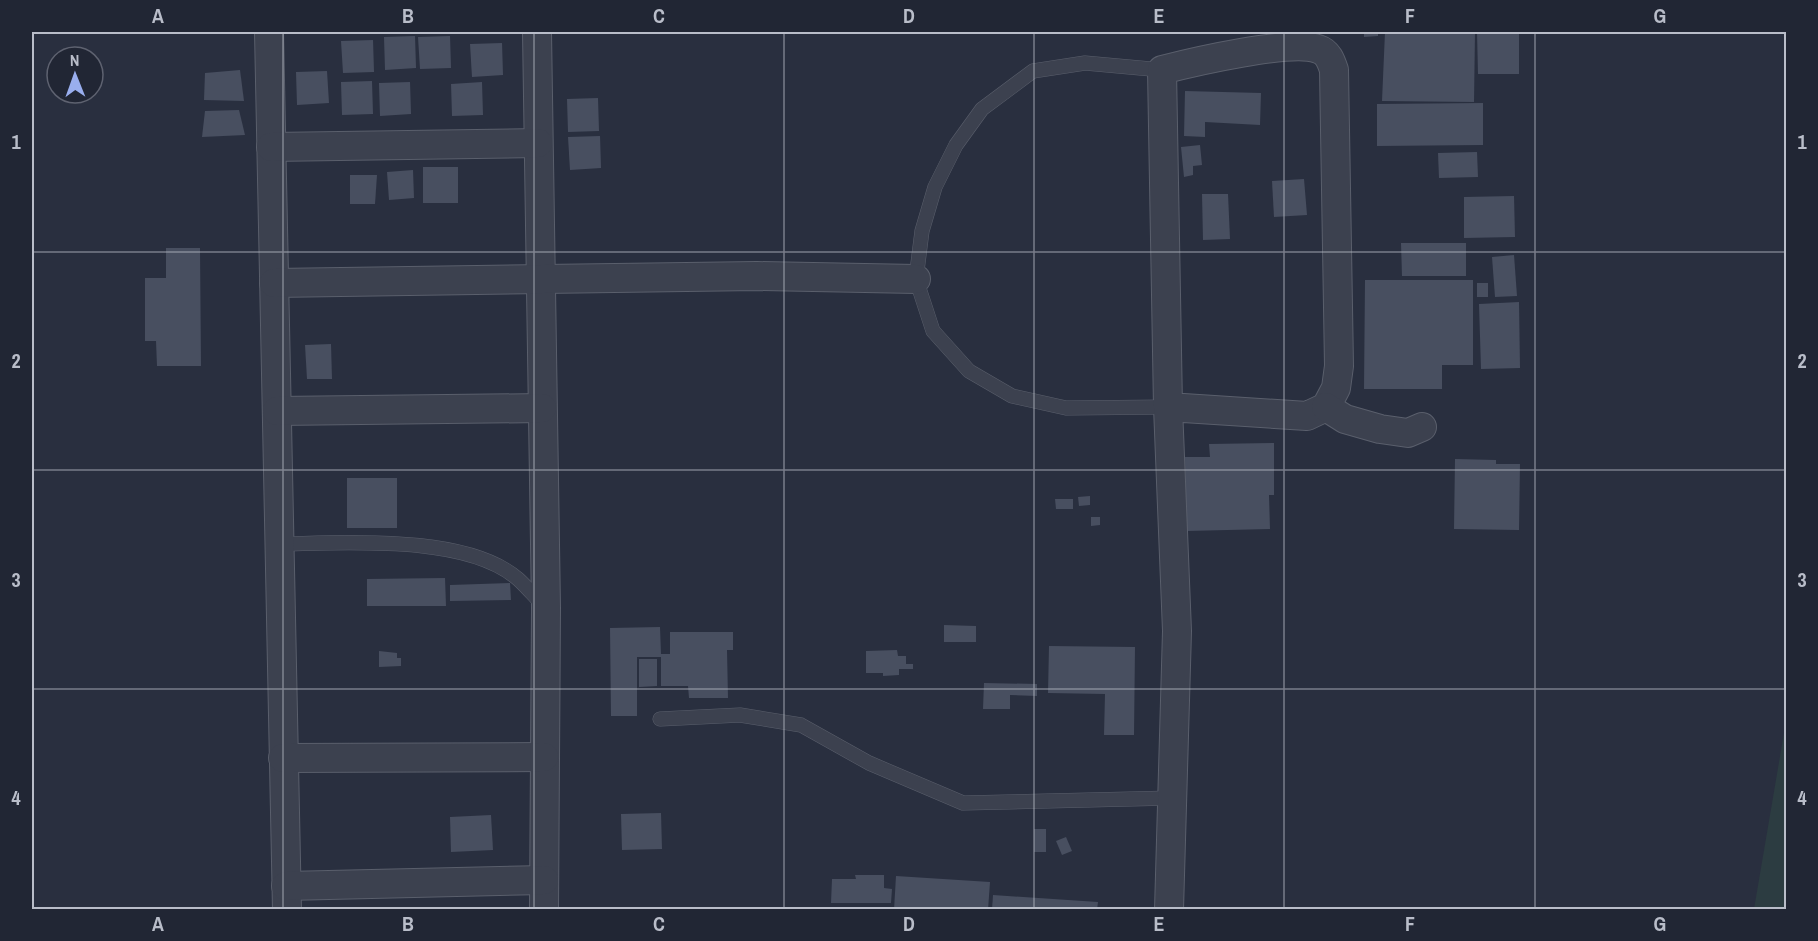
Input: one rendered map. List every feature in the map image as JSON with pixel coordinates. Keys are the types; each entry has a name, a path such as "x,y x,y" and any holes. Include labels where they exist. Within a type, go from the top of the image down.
{"street":[{"path":"269,32 286,898 544,880"},
{"path":"537,32 546,608 544,909"},
{"path":"1168,406 1307,416 1326,407 1336,388 1340,366 1334,70 1328,55 1320,49 1302,45 1216,58 1162,70 1168,406 1177,632 1169,909"},
{"path":"271,147 538,144"},
{"path":"274,282 757,276 916,279"},
{"path":"1326,407 1345,419 1380,429 1408,433 1422,427"},
{"path":"277,411 542,408"},
{"path":"284,758 544,757"}],"lane":[{"path":"1162,70 1085,63 1033,71 982,109 956,145 935,187 922,231 916,279 933,332 969,371 1012,396 1066,408 1168,406"},
{"path":"279,544 406,544 453,550 487,561 517,578 546,608"},
{"path":"660,719 740,715 801,724 869,764 963,804 1172,798"}],"shaded area":[{"path":"1786,721 1786,909 1754,909"}],"building":[{"path":"1364,32 1378,32 1378,36 1364,37"},
{"path":"1385,32 1475,32 1474,102 1382,101"},
{"path":"1477,32 1519,32 1519,74 1478,74"},
{"path":"415,36 416,68 385,70 384,37"},
{"path":"450,36 451,68 420,69 418,37"},
{"path":"373,40 374,72 343,73 341,41"},
{"path":"502,43 503,75 472,77 470,44"},
{"path":"240,70 244,101 204,100 205,73"},
{"path":"327,71 329,103 297,105 296,72"},
{"path":"372,81 373,114 342,115 341,82"},
{"path":"410,82 411,114 380,116 379,83"},
{"path":"482,82 483,115 452,116 451,84"},
{"path":"1185,91 1261,93 1260,125 1205,122 1205,137 1184,136"},
{"path":"598,98 599,131 568,132 567,99"},
{"path":"1483,103 1483,145 1377,146 1377,104"},
{"path":"239,110 245,135 202,137 205,111"},
{"path":"600,136 601,168 570,170 568,137"},
{"path":"1200,145 1202,165 1193,166 1193,175 1184,177 1181,147"},
{"path":"1477,152 1478,177 1439,178 1438,153"},
{"path":"423,167 458,167 458,203 423,203"},
{"path":"413,170 414,198 389,200 387,172"},
{"path":"350,175 377,175 375,204 350,204"},
{"path":"1304,179 1307,215 1274,217 1272,181"},
{"path":"1202,194 1228,194 1230,239 1203,240"},
{"path":"1514,196 1515,237 1464,238 1464,197"},
{"path":"1401,243 1466,243 1466,276 1402,276"},
{"path":"166,248 200,248 201,366 157,366 156,341 145,341 145,278 166,278"},
{"path":"1514,255 1517,296 1495,297 1492,257"},
{"path":"1365,280 1473,280 1473,365 1442,365 1442,389 1364,389"},
{"path":"1477,283 1488,283 1488,297 1477,297"},
{"path":"1519,302 1520,368 1481,369 1479,304"},
{"path":"331,344 332,379 307,379 305,345"},
{"path":"1274,443 1274,495 1269,495 1270,529 1186,531 1185,457 1210,457 1209,444"},
{"path":"1455,459 1496,460 1496,464 1520,464 1519,530 1454,529"},
{"path":"347,478 397,478 397,528 347,528"},
{"path":"1090,496 1090,505 1079,506 1078,497"},
{"path":"1055,499 1073,499 1073,509 1056,509"},
{"path":"1091,517 1100,517 1100,525 1091,526"},
{"path":"445,578 446,606 367,606 367,579"},
{"path":"510,583 511,600 450,601 450,585"},
{"path":"944,625 976,626 976,642 944,642"},
{"path":"660,627 661,654 670,654 670,632 733,632 733,650 727,650 728,698 689,698 688,686 661,686 661,657 637,657 637,716 611,716 610,628"},
{"path":"1049,646 1135,647 1134,735 1104,735 1105,694 1048,693"},
{"path":"897,650 898,656 906,656 906,664 913,664 913,669 899,669 899,675 883,676 883,673 866,673 866,651"},
{"path":"379,651 397,653 397,658 401,658 401,666 379,667"},
{"path":"639,659 657,659 657,686 639,687"},
{"path":"984,683 1037,684 1037,696 1010,695 1010,709 983,709"},
{"path":"661,813 662,849 622,850 621,814"},
{"path":"491,815 493,850 451,852 450,817"},
{"path":"1034,829 1046,829 1046,852 1034,852"},
{"path":"1066,837 1072,851 1062,855 1056,841"},
{"path":"855,875 884,875 884,888 892,889 891,903 831,903 832,879 856,879"},
{"path":"896,876 990,882 988,910 894,910"},
{"path":"993,895 1098,902 1097,910 992,910"}]}
